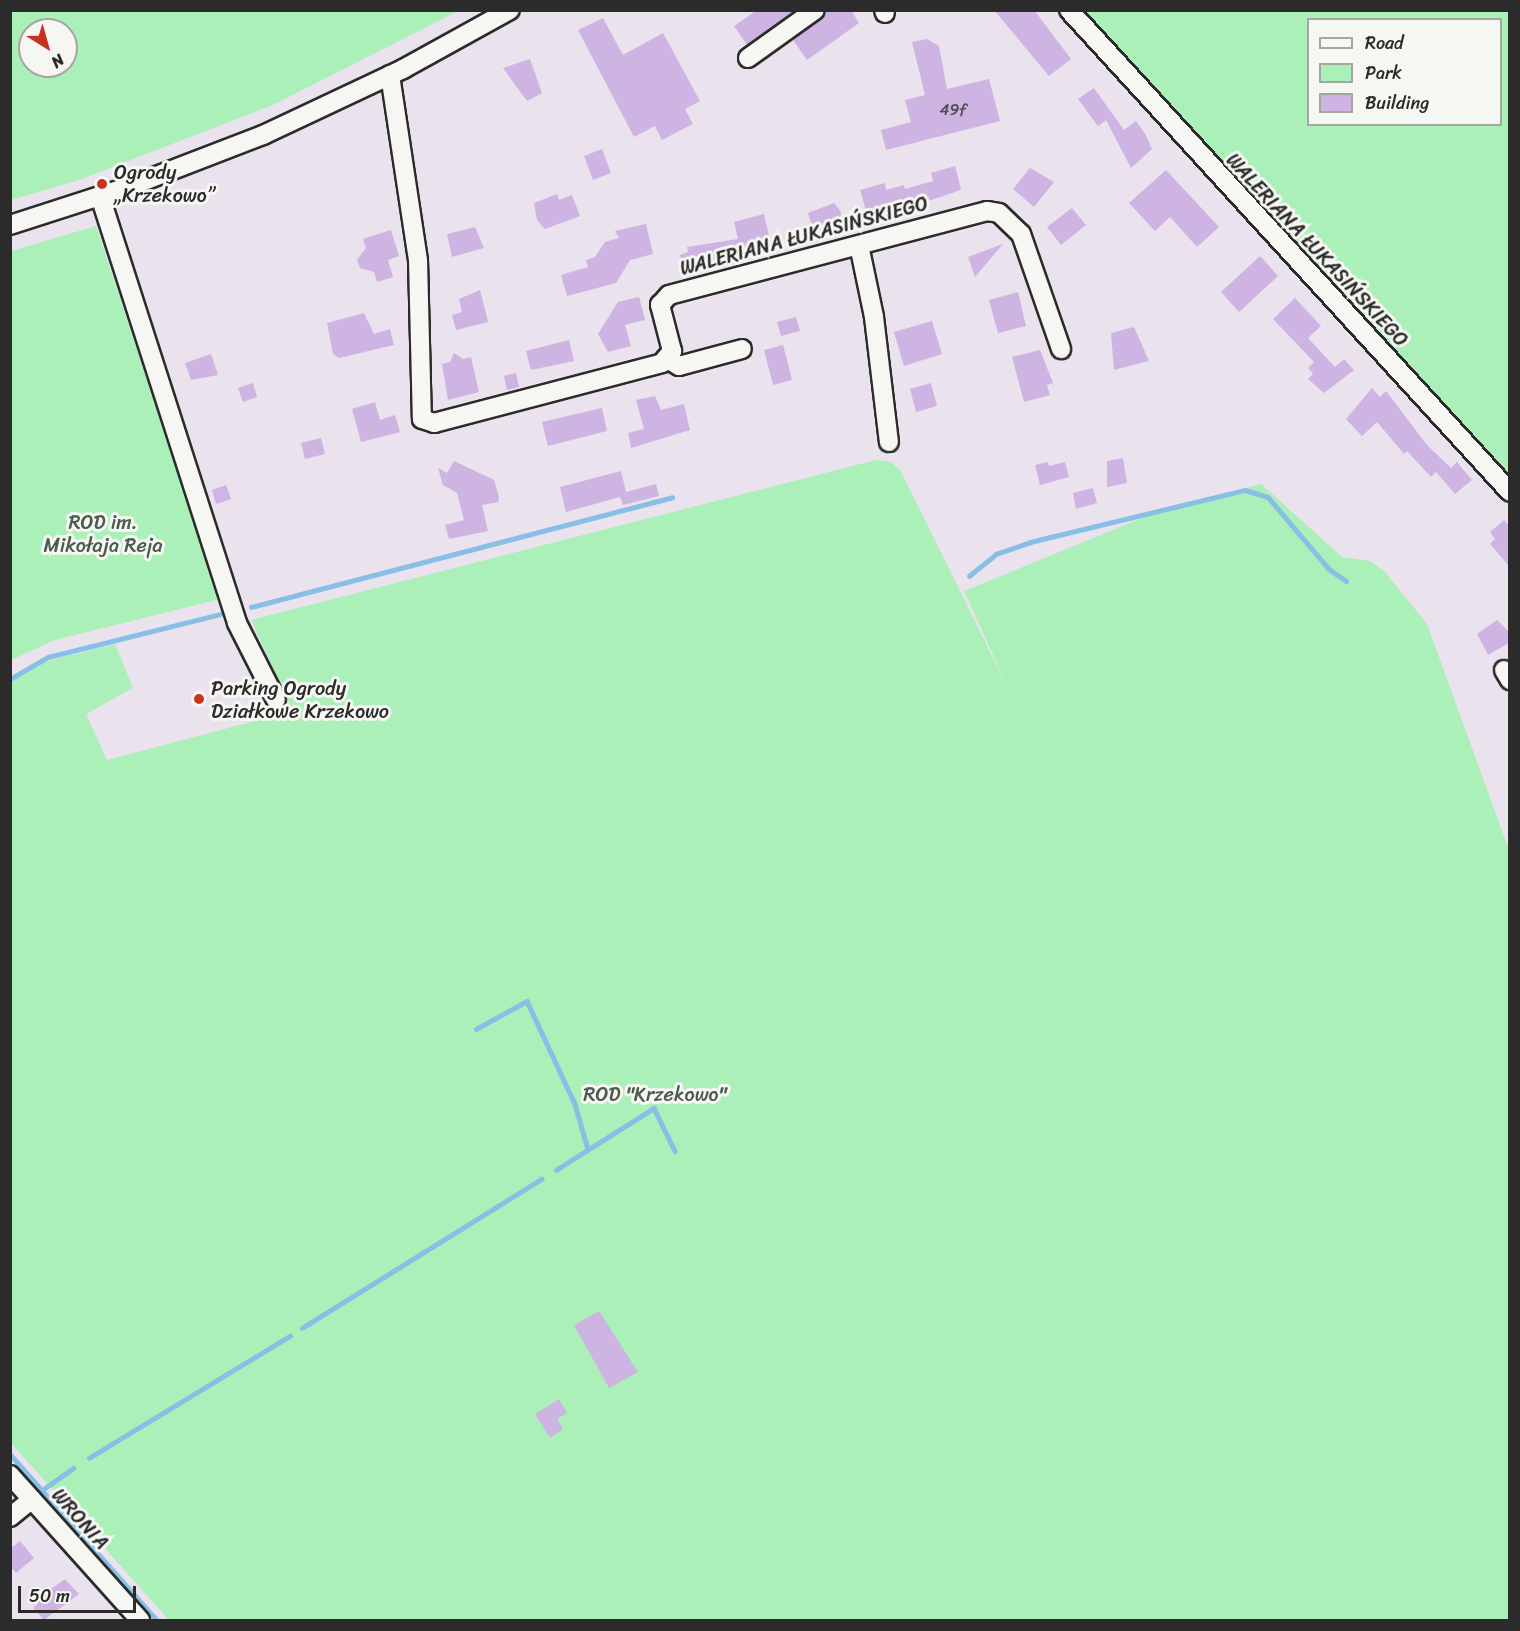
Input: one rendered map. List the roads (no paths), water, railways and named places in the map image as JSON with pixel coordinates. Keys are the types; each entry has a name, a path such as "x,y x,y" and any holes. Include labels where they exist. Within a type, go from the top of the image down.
{"street":[{"path":"10,225 100,196 263,135 390,75 510,10"},
{"path":"748,58 815,10"},
{"name":"WALERIANA ŁUKASIŃSKIEGO","path":"1069,10 1509,492"},
{"path":"390,75 421,299 422,419 434,423 662,363 666,358 679,366 742,350"},
{"path":"100,196 237,623 276,700"},
{"name":"WALERIANA ŁUKASIŃSKIEGO","path":"666,358 672,351 660,305 669,295 987,212 999,213 1021,234 1062,349"},
{"path":"859,245 874,317 889,442"},
{"name":"WRONIA","path":"10,1475 140,1620"},
{"path":"10,1517 32,1500"}],"waterway":[{"path":"969,576 996,554 1030,542 1245,490 1268,497 1329,569 1346,581"},
{"path":"251,607 672,497"},
{"path":"10,679 48,657 224,613"},
{"path":"476,1029 527,1001 575,1104 588,1149"},
{"path":"556,1170 654,1108 675,1151"},
{"path":"302,1328 541,1179"},
{"path":"89,1458 290,1336"},
{"path":"10,1454 157,1620"},
{"path":"42,1490 73,1468"}],"place":[{"name":"Ogrody „Krzekowo”","path":"102,184"},
{"name":"Parking Ogrody Działkowe Krzekowo","path":"199,699"}],"park label":[{"name":"ROD im. Mikołaja Reja","path":"103,534"},
{"name":"ROD \"Krzekowo\"","path":"655,1094"}]}
